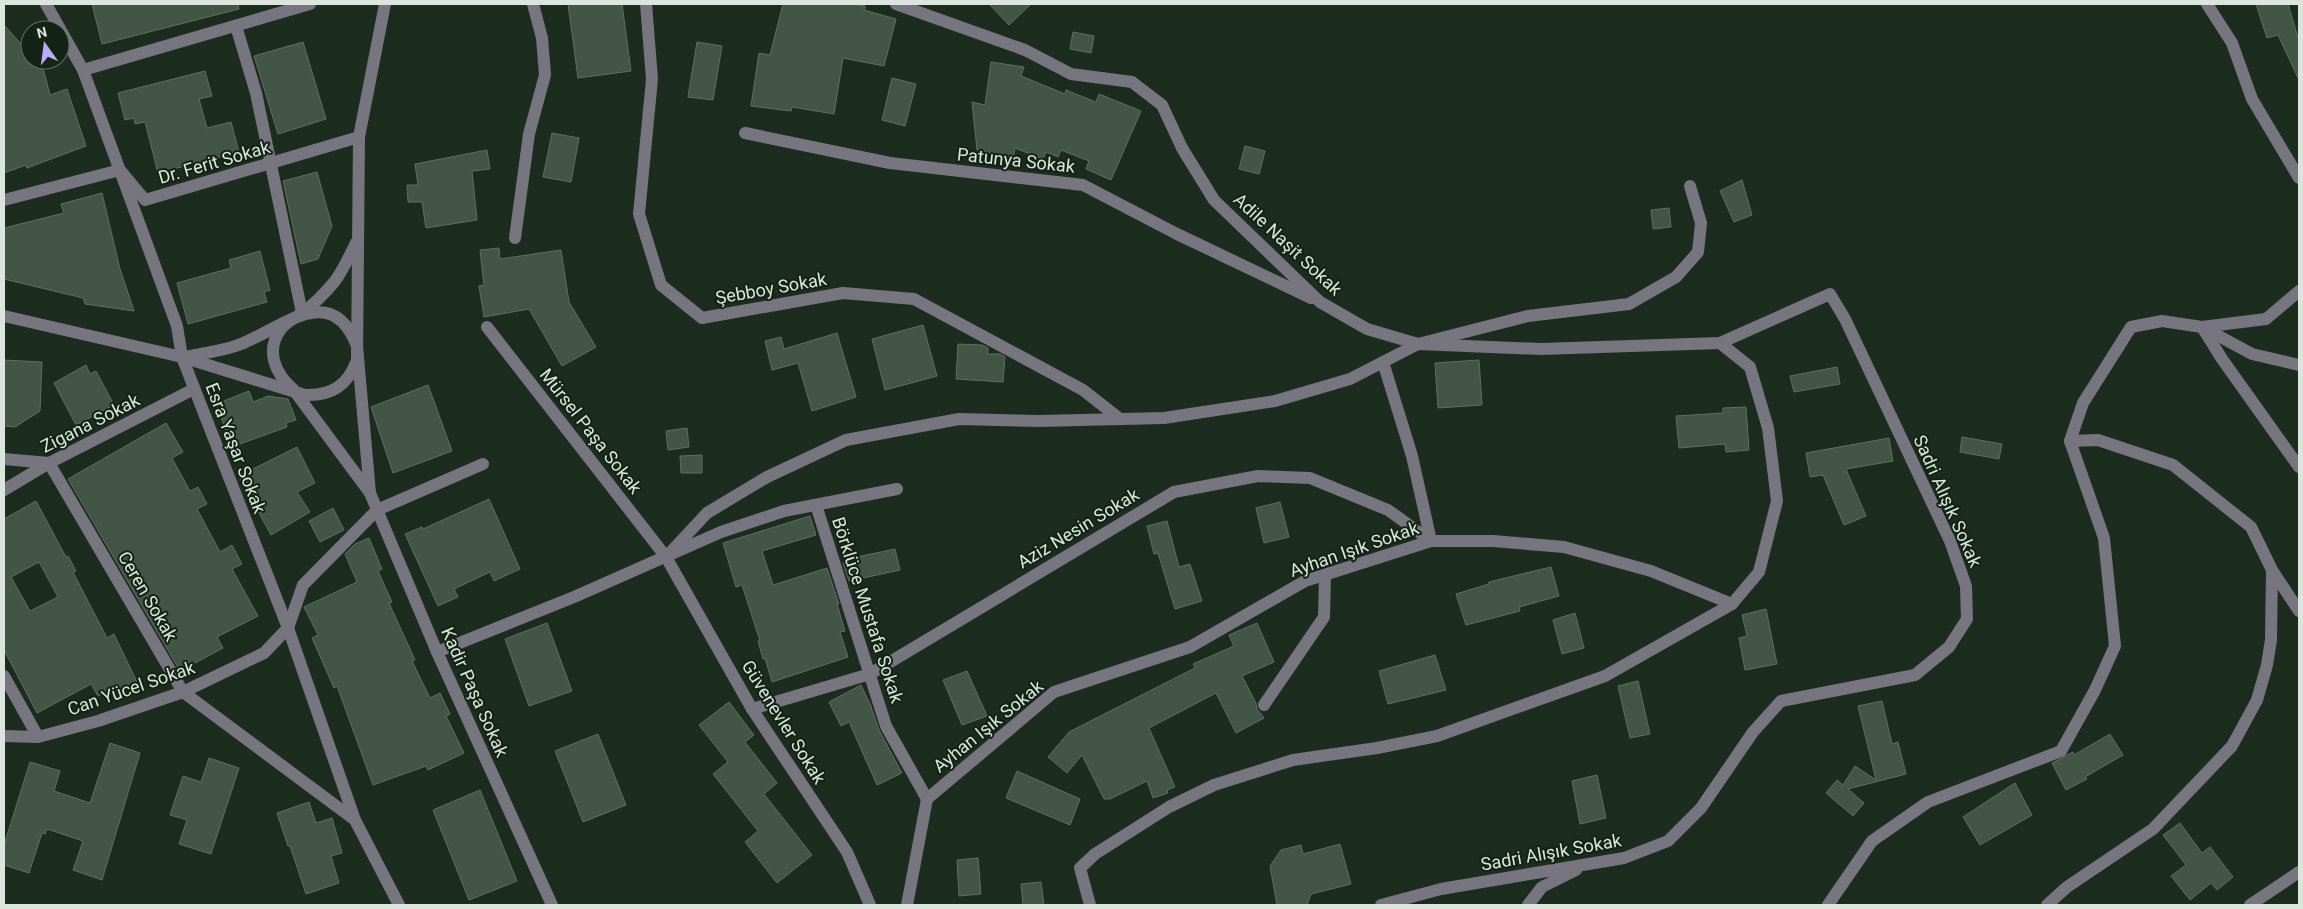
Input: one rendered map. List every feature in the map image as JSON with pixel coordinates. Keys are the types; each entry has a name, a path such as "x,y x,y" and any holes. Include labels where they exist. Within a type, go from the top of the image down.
{"street":[{"name":"Esra Yaşar Sokak","path":"46,4 83,70 177,326 182,357 288,628 355,820 399,905"},
{"path":"83,70 310,4"},
{"path":"4,316 182,357 292,389 305,395 319,395 332,392 344,384 354,367 357,346 359,137 385,4"},
{"path":"515,238 528,134 546,75 542,38 533,4"},
{"name":"Şebboy Sokak","path":"646,4 652,79 639,214 661,285 702,318 843,293 914,299 1083,390 1120,419"},
{"name":"Adile Naşit Sokak","path":"896,4 1025,50 1071,74 1132,82 1162,105 1182,148 1214,200 1320,302 1367,330 1418,344 1528,316 1630,304 1676,277 1698,252 1701,223 1690,186"},
{"path":"2208,4 2232,43 2252,99 2299,178"},
{"path":"236,26 256,93 269,164 302,313"},
{"name":"Patunya Sokak","path":"745,133 890,163 1083,185 1177,234 1320,302"},
{"name":"Dr. Ferit Sokak","path":"120,170 145,200 359,137"},
{"path":"4,200 120,170"},
{"path":"292,389 282,381 275,369 273,349 280,330 290,320 302,313 335,280 357,241"},
{"path":"1828,905 1872,841 1928,802 2061,751 2095,690 2115,646 2104,538 2070,441 2083,404 2131,327 2162,321 2202,327 2266,319 2299,291"},
{"name":"Sadri Alışık Sokak","path":"1381,905 1441,889 1624,858 1668,840 1701,808 1753,732 1781,700 1914,675 1949,647 1967,619 1966,586 1950,541 1845,319 1830,294 1720,343"},
{"path":"182,357 240,345 302,313 316,311 330,314 342,321 352,333 357,346"},
{"name":"Mürsel Paşa Sokak","path":"487,327 666,557"},
{"path":"2202,327 2252,354 2299,365"},
{"path":"2202,327 2299,467"},
{"path":"666,557 707,513 767,478 846,440 959,419 1039,421 1164,418 1275,401 1350,380 1418,344 1541,349 1720,343 1750,367 1768,428 1777,500 1759,572 1732,604 1605,676 1438,736 1377,748 1293,760 1214,785 1161,812 1095,854 1080,868 1090,905"},
{"name":"Kadir Paşa Sokak","path":"357,346 370,492"},
{"path":"1383,362 1412,456 1431,541"},
{"name":"Zigana Sokak","path":"4,490 49,463 194,389"},
{"name":"Kadir Paşa Sokak","path":"292,389 370,492 437,652 552,905"},
{"path":"2070,441 2098,440 2173,465 2251,527 2272,570 2299,611"},
{"path":"4,459 49,463"},
{"name":"Ceren Sokak","path":"49,463 183,692 355,820"},
{"name":"Can Yücel Sokak","path":"4,736 38,737 98,721 183,692 264,653 288,628 303,585 378,510 484,464"},
{"name":"Aziz Nesin Sokak","path":"752,709 870,674 1174,492 1258,476 1310,478 1388,510 1431,541"},
{"name":"Börklüce Mustafa Sokak","path":"897,489 816,505 886,726 927,798"},
{"path":"437,652 722,532 784,511 816,505"},
{"name":"Ayhan Işık Sokak","path":"927,798 1054,692 1190,647 1305,581 1431,541 1494,541 1564,547 1651,571 1732,604"},
{"name":"Güvenevler Sokak","path":"666,557 752,709 847,852 870,905"},
{"path":"2047,905 2067,887 2153,829 2232,746 2258,700 2267,665 2272,640 2272,570"},
{"path":"1264,705 1324,617 1325,575"},
{"path":"4,676 38,737"},
{"path":"907,905 927,798"},
{"path":"1528,905 1542,887 1587,864"},
{"path":"2250,905 2299,872"}],"building":[{"path":"92,4 238,4 239,9 102,44"},
{"path":"568,4 622,4 631,71 578,78"},
{"path":"783,4 856,4 865,6 864,10 896,19 884,66 843,58 834,114 792,107 791,111 751,106 759,53 770,55"},
{"path":"989,4 1031,4 1009,25"},
{"path":"2256,4 2288,4 2299,41 2299,80 2278,35 2267,38"},
{"path":"4,25 20,43 20,70 44,70 50,95 67,89 86,146 27,168 26,165 4,173"},
{"path":"1073,32 1094,36 1091,53 1070,49"},
{"path":"303,42 326,119 278,134 254,56"},
{"path":"697,42 722,46 713,100 688,97"},
{"path":"991,62 1024,67 1021,76 1065,94 1066,90 1096,102 1099,94 1141,111 1111,180 1086,169 1089,161 1061,150 1058,157 1046,152 1043,159 1015,148 1013,158 977,150 972,102 985,105"},
{"path":"205,71 212,96 199,99 207,128 231,122 239,152 158,173 145,122 135,124 134,118 125,120 118,93"},
{"path":"892,78 916,84 905,126 882,120"},
{"path":"552,133 579,138 571,182 543,177"},
{"path":"1245,146 1265,151 1259,174 1239,169"},
{"path":"487,150 490,169 472,171 477,220 426,228 422,202 408,202 407,185 418,185 415,164"},
{"path":"317,172 332,226 318,259 301,264 283,181"},
{"path":"1742,180 1752,215 1734,222 1720,191"},
{"path":"102,193 120,269 134,311 85,304 83,298 4,279 4,228 64,213 61,204"},
{"path":"1669,208 1671,227 1653,229 1651,210"},
{"path":"499,248 500,259 561,250 569,302 596,347 562,366 529,309 484,317 479,286 484,285 480,250"},
{"path":"260,251 270,290 264,292 267,302 188,324 177,283 231,268 229,260"},
{"path":"923,325 937,376 885,390 872,339"},
{"path":"837,333 856,397 812,411 798,363 772,370 765,341 781,337 784,349"},
{"path":"958,344 982,345 988,348 988,354 1000,354 1005,357 1003,382 956,379"},
{"path":"4,360 42,362 40,411 15,427 4,426"},
{"path":"1479,360 1482,405 1438,408 1435,363"},
{"path":"86,365 90,374 96,371 114,405 76,425 54,383"},
{"path":"1837,367 1840,384 1794,392 1790,376"},
{"path":"428,385 452,451 393,473 371,407"},
{"path":"249,391 253,402 268,396 288,399 296,420 286,423 287,427 237,445 235,442 231,444 216,404"},
{"path":"1746,407 1749,450 1726,452 1725,444 1679,448 1676,416 1723,413 1723,408"},
{"path":"166,423 183,452 172,458 190,491 198,487 207,504 197,509 220,552 232,545 242,564 232,569 258,616 217,637 223,648 180,671 68,479"},
{"path":"687,428 689,447 668,450 666,431"},
{"path":"1962,437 2002,444 1999,459 1960,452"},
{"path":"1889,438 1893,461 1846,469 1866,516 1844,525 1823,475 1810,477 1806,453"},
{"path":"297,447 315,483 297,492 310,512 271,535 239,476"},
{"path":"702,455 702,473 681,473 680,456"},
{"path":"489,499 520,569 494,581 490,572 454,589 458,597 438,606 405,534 422,527 423,529"},
{"path":"36,501 66,557 68,556 76,571 73,572 107,638 114,634 137,682 118,692 115,687 98,696 91,684 37,713 4,650 4,519","holes":["39,562 58,597 30,611 11,577"]},
{"path":"1280,502 1289,537 1264,543 1256,508"},
{"path":"333,508 344,530 320,542 309,521"},
{"path":"810,516 816,535 762,551 773,585 827,568 839,604 837,604 845,631 840,632 848,657 772,682 765,658 763,659 758,641 760,641 742,585 736,587 723,543"},
{"path":"1167,521 1179,567 1190,564 1202,601 1175,609 1158,553 1154,554 1147,526"},
{"path":"369,538 382,569 378,571 392,602 389,603 415,660 412,661 430,698 440,693 450,714 446,716 464,753 428,770 426,766 373,785 337,686 334,688 312,638 318,635 304,607 357,582 345,554 355,544"},
{"path":"895,549 900,570 849,581 843,563 857,559 857,557"},
{"path":"1551,567 1559,596 1519,607 1520,611 1466,625 1456,594 1489,584 1489,582"},
{"path":"1766,609 1777,664 1745,670 1739,638 1747,636 1742,615"},
{"path":"1575,613 1584,648 1562,654 1553,620"},
{"path":"547,623 572,691 529,706 505,639"},
{"path":"1257,623 1274,662 1242,676 1256,703 1257,709 1264,718 1236,733 1216,693 1149,728 1175,787 1167,790 1168,793 1153,798 1147,781 1110,799 1104,799 1082,755 1067,773 1048,757 1069,732 1195,668 1193,664 1234,646 1229,635"},
{"path":"1435,655 1446,690 1388,704 1379,671"},
{"path":"967,671 987,716 962,725 943,680"},
{"path":"1638,681 1650,734 1630,738 1618,686"},
{"path":"861,685 879,730 902,773 877,785 849,722 841,726 829,702"},
{"path":"1882,701 1892,744 1898,742 1906,774 1848,789 1864,803 1853,816 1826,793 1837,780 1843,785 1855,766 1876,780 1858,706"},
{"path":"729,702 754,735 745,742 777,783 764,794 812,855 777,883 745,842 758,831 713,774 728,762 699,725"},
{"path":"598,734 626,805 583,822 555,751"},
{"path":"2110,734 2123,755 2085,777 2087,779 2066,790 2052,763 2073,752 2074,755"},
{"path":"110,743 140,753 102,880 73,870 83,841 47,829 45,834 42,833 29,873 4,865 4,845 30,762 60,771 54,791 90,803"},
{"path":"209,758 239,768 211,854 179,844 187,820 170,815 183,776 201,782"},
{"path":"1017,771 1080,799 1070,825 1006,798"},
{"path":"1597,775 1606,818 1580,824 1572,781"},
{"path":"2015,783 2032,815 1980,845 1963,817"},
{"path":"480,790 517,881 469,900 433,810"},
{"path":"309,802 316,823 332,818 342,853 331,856 339,883 306,894 277,813"},
{"path":"2180,823 2202,853 2210,847 2233,877 2217,890 2211,883 2190,900 2171,876 2186,865 2163,835"},
{"path":"1340,844 1351,884 1311,894 1307,905 1277,905 1270,866 1281,850 1301,845 1303,854"},
{"path":"978,858 981,894 959,896 957,860"},
{"path":"1041,882 1044,905 1023,905 1021,884"}]}
